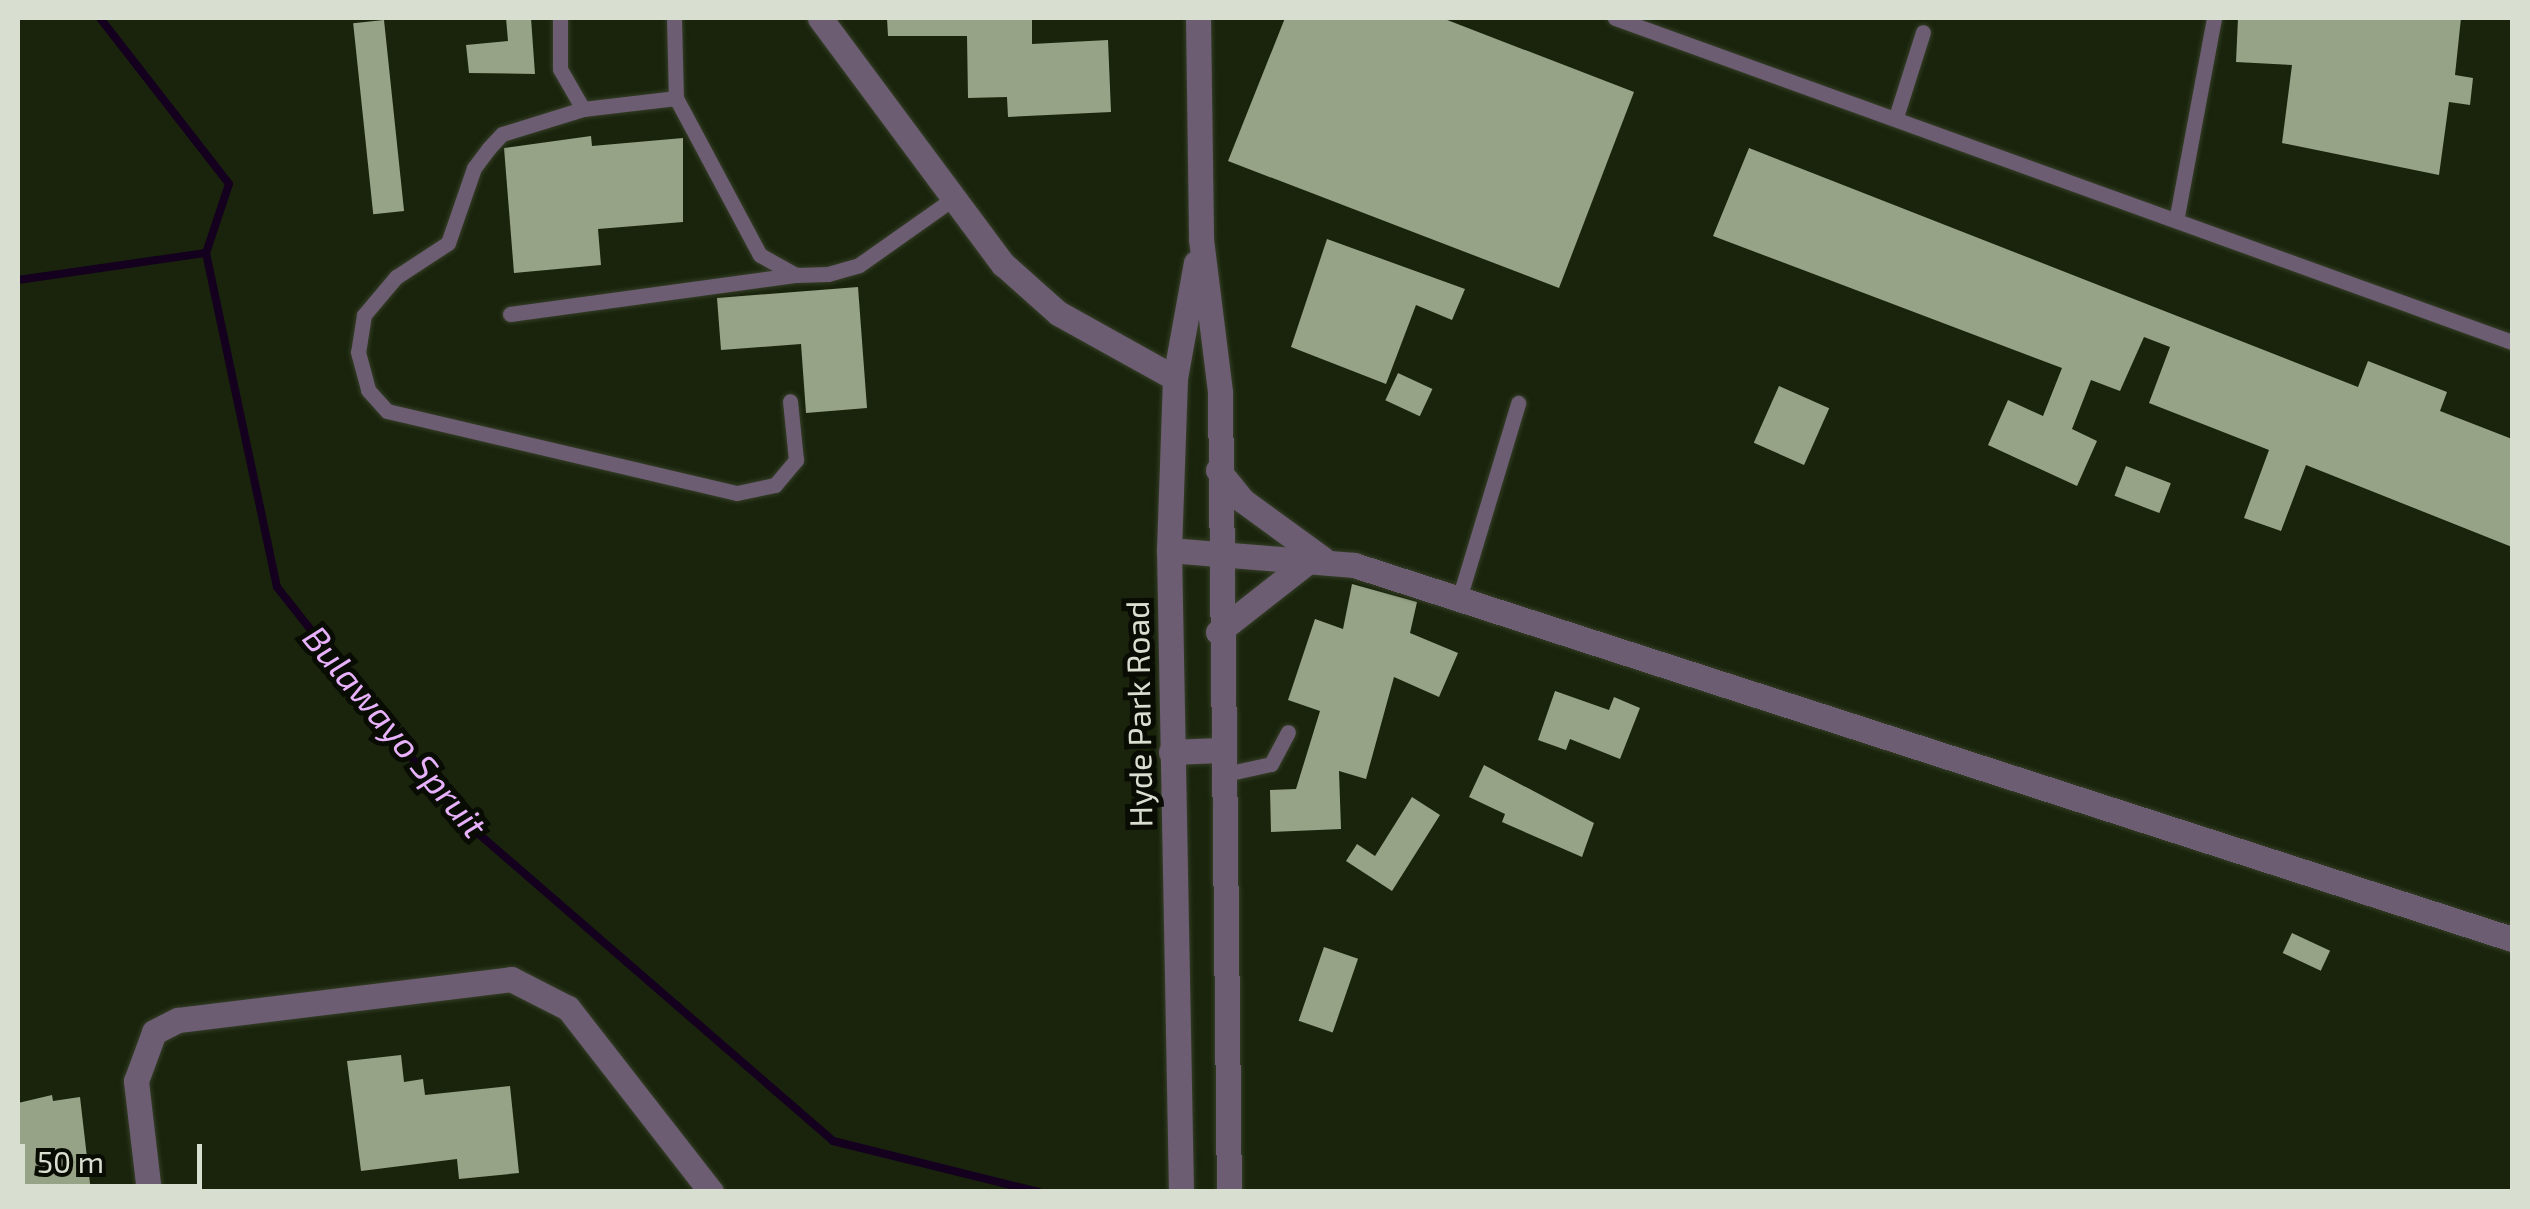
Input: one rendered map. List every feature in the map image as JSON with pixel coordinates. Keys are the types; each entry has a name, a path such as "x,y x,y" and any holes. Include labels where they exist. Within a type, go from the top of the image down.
{"street":[{"path":"820,18 1003,264 1044,303 1175,378"},
{"name":"Hyde Park Road","path":"1198,18 1201,239 1220,392 1217,554 1229,1192"},
{"name":"Hyde Park Road","path":"1181,1192 1168,550 1175,378 1201,239"},
{"path":"1218,470 1242,500 1317,559"},
{"path":"1168,550 1317,559 1460,600 2512,939"},
{"path":"1218,632 1317,559"},
{"path":"1171,752 1220,762"},
{"path":"149,1192 136,1081 140,1051 154,1032 178,1020 511,979 568,1008 711,1192"}],"lane":[{"path":"560,18 560,69 583,110"},
{"path":"674,18 676,98 760,255 796,276"},
{"path":"1615,18 2177,216 2512,342"},
{"path":"2177,216 2214,18"},
{"path":"1896,117 1923,32"},
{"path":"676,98 583,110 502,134 474,168 448,243 396,277 364,315 358,352 368,390 387,412 738,493 775,484 796,460 790,401"},
{"path":"510,314 859,264 954,198"},
{"path":"1460,600 1518,403"},
{"path":"1220,762 1271,764 1288,732"}],"building":[{"path":"506,18 531,18 535,74 469,73 466,45 508,41"},
{"path":"887,18 1032,18 1032,44 1108,40 1111,112 1008,117 1007,97 968,98 967,36 888,36"},
{"path":"1285,18 1442,18 1634,92 1559,288 1228,161"},
{"path":"2238,18 2461,18 2455,75 2473,78 2470,105 2449,102 2439,175 2282,143 2292,65 2236,62"},
{"path":"384,20 404,211 373,214 353,23"},
{"path":"591,136 592,146 683,138 683,222 598,229 601,265 514,273 504,148"},
{"path":"1749,148 2358,387 2368,361 2447,392 2440,411 2512,439 2512,547 2306,465 2281,531 2244,518 2269,450 2149,403 2170,347 2144,337 2120,391 2091,380 2072,429 2097,441 2077,486 1988,445 2008,400 2043,416 2062,368 1713,236"},
{"path":"1327,239 1465,289 1452,320 1416,305 1386,384 1291,347"},
{"path":"858,287 867,408 806,413 801,344 721,350 717,298"},
{"path":"1398,373 1432,389 1420,416 1385,400"},
{"path":"1779,386 1829,408 1804,465 1754,443"},
{"path":"2126,466 2171,483 2159,513 2115,496"},
{"path":"1352,584 1417,602 1410,633 1458,653 1439,697 1394,677 1366,779 1339,771 1341,829 1271,832 1270,790 1296,789 1320,711 1288,700 1315,619 1343,629"},
{"path":"1555,691 1609,710 1614,697 1640,708 1620,759 1570,739 1566,750 1538,740"},
{"path":"1484,765 1594,823 1582,857 1502,822 1505,814 1469,797"},
{"path":"1412,797 1440,815 1392,891 1346,861 1357,844 1375,856"},
{"path":"2292,933 2330,951 2321,971 2283,953"},
{"path":"1324,947 1358,959 1333,1032 1299,1021"},
{"path":"401,1055 404,1082 423,1079 425,1095 510,1086 519,1173 459,1179 457,1159 361,1171 347,1061"},
{"path":"52,1095 53,1101 80,1097 91,1192 18,1192 18,1103"}],"waterway":[{"name":"Bulawayo Spruit","path":"100,18 229,184 206,253 277,587 458,816 833,1141 1039,1192"},
{"path":"18,280 206,253"}]}
